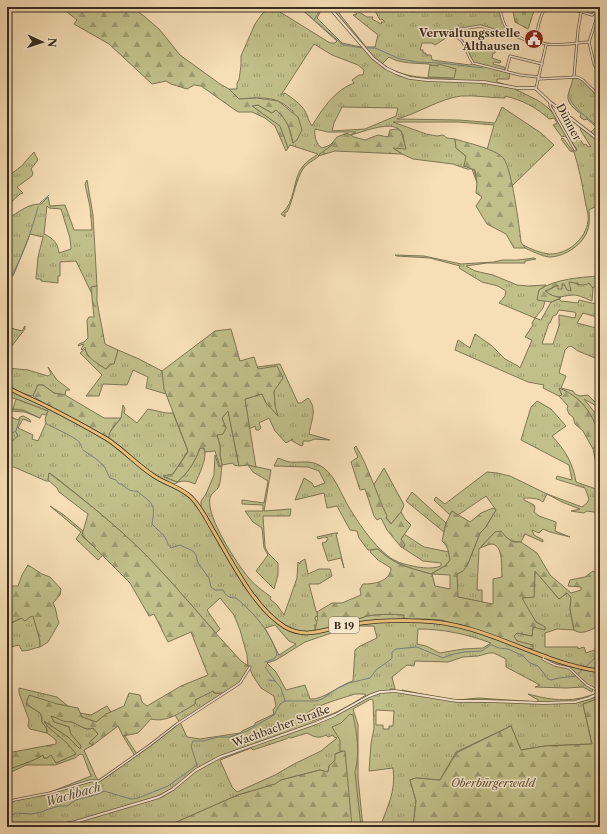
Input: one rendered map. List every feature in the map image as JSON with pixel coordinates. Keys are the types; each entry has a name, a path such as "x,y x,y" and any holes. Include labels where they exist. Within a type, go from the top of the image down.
{"main road":[{"name":"B 19","path":"7,387 50,407 99,434 122,449 154,476 191,497 202,510 249,591 275,619 286,628 308,634 356,623 420,621 437,622 479,632 544,656 582,667 600,670"}],"street":[{"path":"329,7 373,58 386,68 396,73 410,78 484,82 517,88 535,88 550,102 600,141"},
{"path":"503,7 500,9 506,28 529,42 537,43 538,41 546,45 588,42"},
{"path":"538,41 538,25 545,7"},
{"path":"555,7 572,9 594,15 600,8"},
{"path":"574,76 582,7"},
{"path":"600,8 588,42 592,59 600,74"},
{"path":"521,38 480,26 444,32 458,37 464,44 473,63 538,78 574,76 583,80 600,97"},
{"path":"464,44 500,45"},
{"path":"535,88 546,45"},
{"path":"506,71 510,56 542,64"},
{"name":"Dünner","path":"550,102 550,106 575,150"},
{"path":"544,656 543,659 555,665 569,668 588,685 600,692"},
{"path":"7,803 14,800 50,794 90,781 99,781 177,724 240,683 250,667"},
{"name":"Wachbacher Straße","path":"49,827 75,822 159,797 172,789 196,770 220,757 280,737 331,717 369,696 380,692 395,691 457,701 540,703 574,702 589,698 600,692"}],"green space":[{"path":"61,7 131,7 160,30 180,55 229,89 239,99 257,98 278,101 298,117 302,130 297,140 293,143 288,125 276,110 272,113 258,105 252,106 280,126 288,148 286,151 275,126 265,118 252,112 238,112 201,86 194,85 187,89 166,81 152,84 109,44 74,24 77,20"},
{"path":"256,7 272,7 330,43 335,43 337,41 299,7 323,7 317,18 342,43 361,47 360,43 329,7 335,7 366,47 375,47 378,35 353,15 357,14 348,7 351,7 367,17 373,17 372,19 381,24 381,22 385,22 382,19 380,20 373,7 393,7 404,11 415,12 416,7 503,7 500,9 503,21 512,35 480,26 445,32 452,34 435,45 432,43 422,43 420,50 423,50 423,53 426,53 426,55 431,55 432,60 470,65 474,63 464,44 494,45 495,53 493,53 492,58 501,61 500,63 494,62 493,64 504,67 506,71 510,72 509,79 497,79 497,82 517,88 515,89 548,108 557,118 570,141 565,136 562,137 553,125 557,123 554,118 549,119 528,104 505,96 505,98 461,96 437,103 397,119 459,120 495,123 502,107 541,133 554,145 512,186 509,174 496,153 487,150 494,125 458,122 393,122 426,134 437,136 443,135 447,138 455,139 456,148 468,159 473,167 477,183 472,169 467,169 453,164 413,159 393,148 405,148 402,133 393,127 378,127 351,135 356,132 328,132 315,129 316,140 322,148 333,142 333,145 303,169 289,208 287,212 285,212 285,217 281,214 289,204 300,171 306,162 318,154 290,145 288,148 279,126 252,106 258,105 272,113 276,110 281,114 286,121 293,143 293,111 285,105 276,100 265,98 239,99 229,89 237,89 241,56 255,24 267,10","holes":["314,44 332,55 358,65 364,70 363,75 359,75 352,80 354,83 347,86 335,95 320,113 312,126 301,106 285,93 281,95","389,57 403,62 429,64 456,69 453,78 416,77 399,73 382,64","342,107 398,108 396,116 365,129 332,131 334,123"]},
{"path":"517,7 535,8 528,29 515,22 513,11"},
{"path":"439,64 456,69 454,78 428,77 430,65 438,66"},
{"path":"573,77 581,79 600,97 600,130 587,119 584,120 580,117 581,114 571,106 568,95"},
{"path":"579,124 590,133 595,128 600,130 600,152 598,153 600,156 600,204 589,210 588,229 582,240 573,249 561,255 549,257 525,248 523,245 536,251 549,254 562,252 569,249 580,240 584,234 588,221 588,213 576,158 574,152 570,151 561,139 563,138 573,151 576,151 577,149 572,143 579,138 584,145 586,144 588,147 591,147 581,131"},
{"path":"397,129 401,131 406,149 393,148 402,154 335,151 318,156 332,145 337,137 347,133 365,140 378,135 388,137 390,130"},
{"path":"455,139 489,149 504,159 510,175 521,242 525,248 514,248 506,234 487,224 476,206 482,197 476,193 477,183 475,170 464,166 466,156 456,148"},
{"path":"34,152 38,160 31,169 33,173 32,176 17,187 23,193 7,206 7,177 23,165"},
{"path":"87,180 93,215 97,286 91,287 92,294 76,261 60,262 60,276 58,276 58,283 36,279 38,257 43,237 30,234 14,274 7,286 7,218 31,205 41,204 48,197 50,206 65,205 74,230 92,230 90,207 85,184","holes":["47,206 49,208 61,209 70,238 71,249 59,253 58,246 50,237 44,234"]},
{"path":"395,255 424,256 461,264 534,258 536,259 525,261 525,263 487,263 466,266 475,271 493,275 517,285 546,285 539,290 538,300 545,301 543,308 535,318 499,303 505,296 506,291 498,286 482,282 459,268 460,266 430,258"},
{"path":"600,276 600,285 596,285 593,288 589,283 582,285 569,282 571,291 567,290 564,284 562,284 562,289 558,289 558,285 545,291 551,295 561,298 551,302 537,300 539,290 552,283 568,279"},
{"path":"568,282 574,282 578,285 589,283 593,288 592,301 576,295 556,297 545,292 561,284 571,291"},
{"path":"97,286 97,302 105,344 118,350 114,364 110,364 106,369 87,354 85,347 82,350 81,349 84,344 78,346 88,338 87,320 89,317 94,317 91,287"},
{"path":"559,299 561,301 578,303 579,300 600,305 600,318 583,313 577,323 600,329 600,360 578,351 571,346 565,350 559,373 566,376 561,388 573,391 575,394 580,396 588,395 600,407 584,399 600,419 600,439 586,408 575,397 559,389 562,395 559,396 543,388 544,385 528,382 455,350 458,340 470,348 475,334 491,345 505,359 520,368 532,340 525,337 533,325 532,323 535,318 541,320 551,302","holes":["559,310 576,313 575,318 559,315 559,326 553,344 542,344 553,316 556,315"]},
{"path":"25,326 25,329 11,347 12,344 7,343 7,327 22,331"},
{"path":"231,329 240,361 254,357 258,369 277,366 283,378 274,391 275,406 278,416 266,403 262,394 245,399 256,467 248,465 239,466 228,411 222,418 226,428 223,434 217,435 222,465 220,467 215,451 205,452 204,448 200,448 191,467 177,482 163,476 173,474 188,452 164,389 162,371 215,331"},
{"path":"85,349 88,356 106,369 114,362 118,350 162,371 166,394 146,388 148,377 133,370 127,385 103,384 99,396 86,396 102,375 80,353"},
{"path":"280,364 298,403 301,403 308,398 313,406 313,415 309,434 330,440 314,439 310,441 303,441 303,445 301,446 291,440 286,443 275,431 269,418 259,423 261,428 259,430 256,430 255,426 249,429 245,399 262,394 266,403 275,406 274,391 257,367"},
{"path":"48,367 57,380 70,390 66,390 65,395 54,393 43,385 38,385 33,396 19,393 26,398 50,407 111,442 108,437 121,418 123,405 125,409 124,413 137,423 148,409 173,413 188,451 173,474 164,477 177,482 191,467 200,448 204,448 204,461 195,484 184,481 173,485 191,497 201,509 201,501 206,494 214,475 215,455 219,467 222,465 219,486 210,498 210,506 217,527 236,561 248,577 271,597 270,599 277,605 284,615 297,578 298,562 300,564 300,562 305,559 308,574 319,569 330,569 332,576 319,584 309,584 317,612 318,618 316,616 315,618 316,621 319,620 315,626 315,633 367,616 385,614 404,615 404,620 442,620 516,646 532,648 532,645 517,641 514,636 517,633 532,636 533,626 545,630 545,627 536,622 521,598 534,597 535,571 559,599 567,593 572,597 570,609 574,630 557,629 545,633 545,647 578,647 578,649 584,647 586,653 600,648 600,693 576,702 600,696 600,698 583,704 592,744 545,746 521,750 511,726 456,752 440,780 416,778 410,780 416,801 413,827 380,827 391,798 394,777 393,768 369,771 374,728 373,700 371,699 353,709 358,725 358,778 363,827 358,827 354,801 356,793 354,789 351,789 351,776 355,765 355,734 342,727 333,729 341,730 344,750 335,754 336,760 329,766 328,773 320,770 281,780 276,784 238,795 165,827 7,827 7,803 14,800 43,795 91,776 83,755 80,754 75,758 55,765 26,765 7,774 7,770 30,762 43,755 44,758 47,758 51,754 56,763 76,754 50,730 44,720 68,737 80,749 81,746 70,734 69,727 54,722 50,716 75,723 87,729 93,728 98,734 89,743 93,745 84,750 99,781 135,756 123,736 125,736 137,754 180,723 175,715 195,704 195,700 213,690 214,693 226,693 180,722 187,737 200,739 240,733 255,725 255,723 274,714 273,710 276,706 274,696 261,688 248,667 247,655 234,615 220,598 207,610 220,629 216,633 136,545 112,523 50,473 48,479 49,481 46,481 14,467 7,467 7,409 23,410 40,418 25,412 10,411 9,416 18,420 23,416 29,419 31,422 23,419 18,428 33,435 32,439 38,441 46,423 45,419 48,411 17,399 7,397 7,368 28,370 48,376 51,374","holes":["275,625 289,641 296,644 279,655 265,628","359,626 374,626 377,638 355,650 353,681 315,699 310,699 305,685 286,690 276,672 267,663 276,660 305,642 346,628","418,629 455,633 491,643 483,648 463,649 440,653 426,646 417,644","494,653 506,659 506,667 540,685 535,687 583,687 592,692 593,688 599,692 590,696 564,700 528,694 538,700 538,702 478,698 458,700 446,699 402,690 402,692 391,691 390,689 395,689 392,677 407,665 414,666 415,661 448,662 463,657","355,694 366,695 338,712 306,722 304,716 308,712","376,710 394,711 393,726 389,726 389,729 383,729 383,725 376,725","307,733 316,737 326,735 328,737 333,735 337,738 321,751 275,775 237,792 232,787 220,760 251,748 253,750 289,737 291,738"]},
{"path":"38,385 43,385 54,393 65,395 104,418 121,418 114,425 109,434 109,440 52,409 33,396"},
{"path":"559,388 577,399 591,415 598,435 598,456 596,445 593,449 583,431 575,424 573,417 569,414 567,409 568,406 559,396 562,395"},
{"path":"16,399 48,411 46,415 42,414 40,418 23,410 13,409"},
{"path":"537,401 551,409 566,426 552,436 568,457 576,482 596,489 596,464 593,449 596,444 598,455 600,448 600,513 571,511 580,509 547,494 582,507 589,499 585,488 556,479 557,476 572,480 569,465 521,440 531,407"},
{"path":"228,410 239,466 234,465 233,463 222,465 217,435 223,433 226,428 222,418"},
{"path":"356,446 369,472 387,516 386,518 391,524 401,512 411,525 401,539 405,545 403,548 387,530 381,518 377,520 374,516 365,489 360,490 351,462 358,457 354,448"},
{"path":"278,458 289,462 316,463 324,468 332,476 350,509 367,534 380,549 394,560 417,567 432,568 441,566 441,563 423,561 403,548 405,545 401,539 404,534 424,547 449,552 450,560 445,566 431,574 409,568 396,562 378,549 368,550 359,538 357,531 350,530 337,506 327,508 324,493 295,500 304,478 312,483 314,487 325,483 319,471 308,467 274,466"},
{"path":"248,465 271,470 264,511 291,509 290,516 263,516 265,547 268,553 278,563 278,575 274,589 256,571 268,555 264,548 262,528 253,522 245,511 263,511 263,505 242,504 242,500 264,503 268,481 253,472"},
{"path":"384,468 404,505 401,512 391,524 386,517 373,486"},
{"path":"487,472 510,476 547,494 543,502 532,498 524,498 524,500 534,505 534,512 539,516 556,522 555,531 570,537 543,529 539,533 532,530 534,535 543,540 543,542 525,534 521,542 518,542 510,540 501,532 495,532 479,549 477,590 482,590 482,602 457,597 457,574 467,566 480,533 485,528 496,510 486,496 458,515 452,511 450,515 434,500 436,497 445,504"},
{"path":"49,473 100,513 136,545 241,661 250,667 240,683 226,693 214,693 213,691 195,700 195,704 174,716 157,720 151,719 138,733 123,736 118,726 93,745 89,743 98,734 93,728 85,728 72,722 63,721 51,716 54,722 69,727 71,734 81,746 80,749 68,737 44,721 47,726 67,743 76,754 56,763 51,755 44,758 43,755 30,762 7,770 7,750 13,752 56,744 56,740 47,733 47,729 42,722 40,713 26,704 29,695 57,704 78,708 82,717 96,722 106,714 124,706 129,693 140,695 142,702 147,706 181,686 208,675 191,632 168,642 154,614 149,616 130,583 82,535 88,514 59,492 57,488 48,480"},
{"path":"412,492 446,523 444,532 406,501"},
{"path":"50,506 64,515 83,531 82,536 103,555 98,560 76,539 81,532"},
{"path":"493,508 496,510 485,528 480,533 467,566 463,571 457,574 458,597 493,604 493,579 502,577 500,553 496,545 492,544 480,548 495,532 501,531 513,542 521,542 537,553 550,575 571,593 581,590 581,587 568,586 570,580 585,577 593,571 600,575 600,626 583,632 577,632 574,630 570,609 571,597 567,593 559,599 535,571 534,597 522,598 536,622 545,627 545,630 533,627 532,636 517,633 514,636 517,641 533,645 533,649 516,646 442,620 404,620 404,615 385,614 367,616 315,633 318,618 317,612 332,603 342,603 361,595 360,589 363,584 376,583 388,576 391,568 378,560 370,552 371,550 378,549 396,562 409,568 431,574 445,566 450,560 447,547 442,541 446,523 452,511 470,522 481,513","holes":["432,574 450,575 450,589 435,586"]},
{"path":"338,533 336,534 344,568 341,558 328,561 322,543 326,542 328,538 325,537 318,539 317,537"},
{"path":"28,565 50,577 61,589 60,595 53,603 59,623 48,642 40,647 40,641 33,616 25,621 21,618 7,625 7,586 18,586"},
{"path":"30,616 34,616 40,647 27,651 22,651 19,645 7,648 7,625"},
{"path":"19,688 57,697 68,706 57,704 26,704 40,713 42,722 47,729 47,733 30,729 28,726 29,720 19,693"},
{"name":"Oberbürgerwald","path":"600,698 600,827 413,827 416,801 410,780 416,778 440,780 456,753 511,726 521,750 545,746 592,744 583,704"},
{"path":"107,706 111,712 96,722 82,717 80,713 91,715"},
{"path":"350,714 353,715 357,736 358,751 355,772 361,827 352,827 345,751 340,751 340,740 332,727 341,723"},
{"path":"346,750 353,827 165,827 238,795 275,784 281,780 320,770 328,772 329,766 335,760 335,754"}],"waterway":[{"path":"299,7 343,45 363,48"},
{"path":"314,20 322,7"},
{"path":"367,48 375,48 400,59 417,62 483,68"},
{"path":"570,98 574,106 600,128"},
{"path":"40,203 49,195"},
{"path":"7,283 26,246 38,207"},
{"path":"7,431 12,433 16,431 20,418"},
{"path":"45,423 77,440 82,448"},
{"path":"7,445 18,436 16,432"},
{"path":"83,450 104,466 110,478 116,480 119,484 122,484 128,489 137,491 152,504 152,524 165,537 171,548 180,545 193,551 196,555 198,563 209,578 211,587 215,590 223,590 225,594 231,598 236,598 255,616 271,639 277,655 274,659 265,662"},
{"name":"Wachbach","path":"7,817 16,813 31,814 59,806 67,806 76,800 104,791 131,799 138,798 168,786 197,765 191,746 193,741 203,741 218,737 230,737 247,731 274,715 280,704 285,701 316,701 349,683 370,678 376,670 392,658 392,652 396,649 417,647 443,658 464,652 482,651 492,645 499,648 508,649 523,656 530,663 538,666 548,679 551,680 576,676 600,653"},
{"path":"265,667 281,688 285,701"},
{"path":"268,680 275,681"}],"place":[{"name":"Verwaltungsstelle Althausen","path":"534,39"}]}
